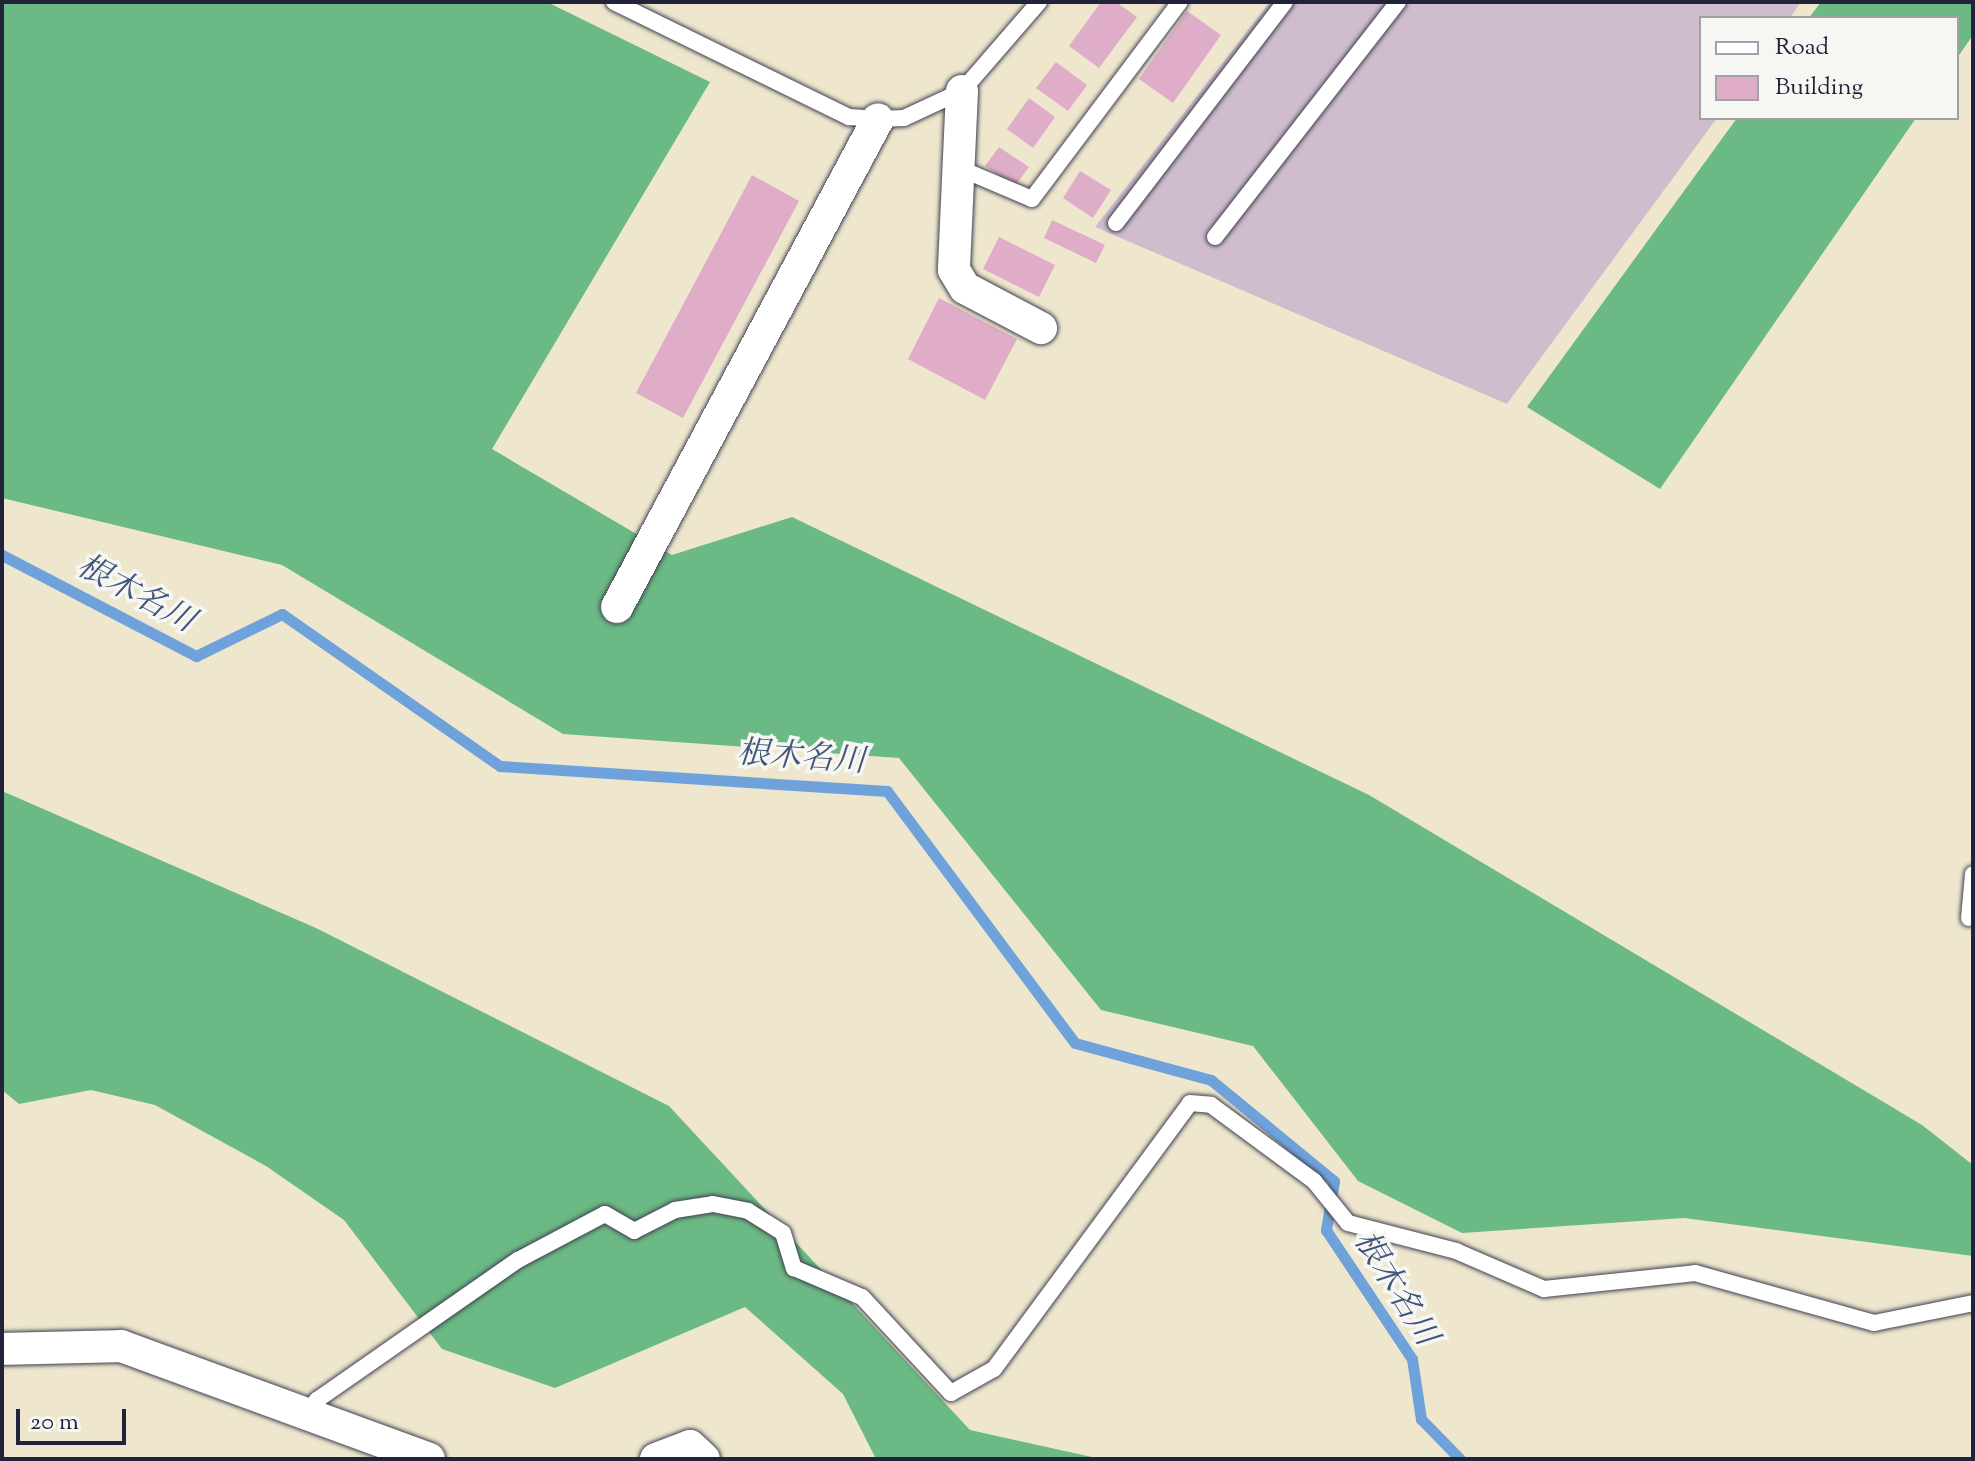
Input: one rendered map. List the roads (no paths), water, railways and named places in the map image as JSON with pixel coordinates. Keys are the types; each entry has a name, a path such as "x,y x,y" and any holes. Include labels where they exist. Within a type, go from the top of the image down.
{"street":[{"path":"962,91 954,270 965,288 1041,328"},
{"path":"617,607 878,119"},
{"path":"2,1349 121,1346 305,1417 429,1459"},
{"path":"656,1459 690,1446 704,1459"}],"lane":[{"path":"614,2 849,117 878,119 904,118 962,91 1039,2"},
{"path":"959,168 1032,199 1180,2"},
{"path":"1116,223 1285,2"},
{"path":"1215,237 1398,2"},
{"path":"1969,918 1973,874"},
{"path":"305,1417 317,1400 518,1260 605,1214 634,1231 675,1210 713,1204 748,1211 783,1233 794,1268 862,1297 951,1393 994,1369 1190,1103 1211,1105 1314,1181 1348,1223 1456,1251 1544,1289 1695,1273 1874,1323 1973,1303"}],"waterway":[{"name":"根木名川","path":"2,555 196,656 282,614 500,766 887,791 1075,1043 1211,1080 1334,1181 1326,1230 1412,1359 1421,1419 1460,1459"}]}
